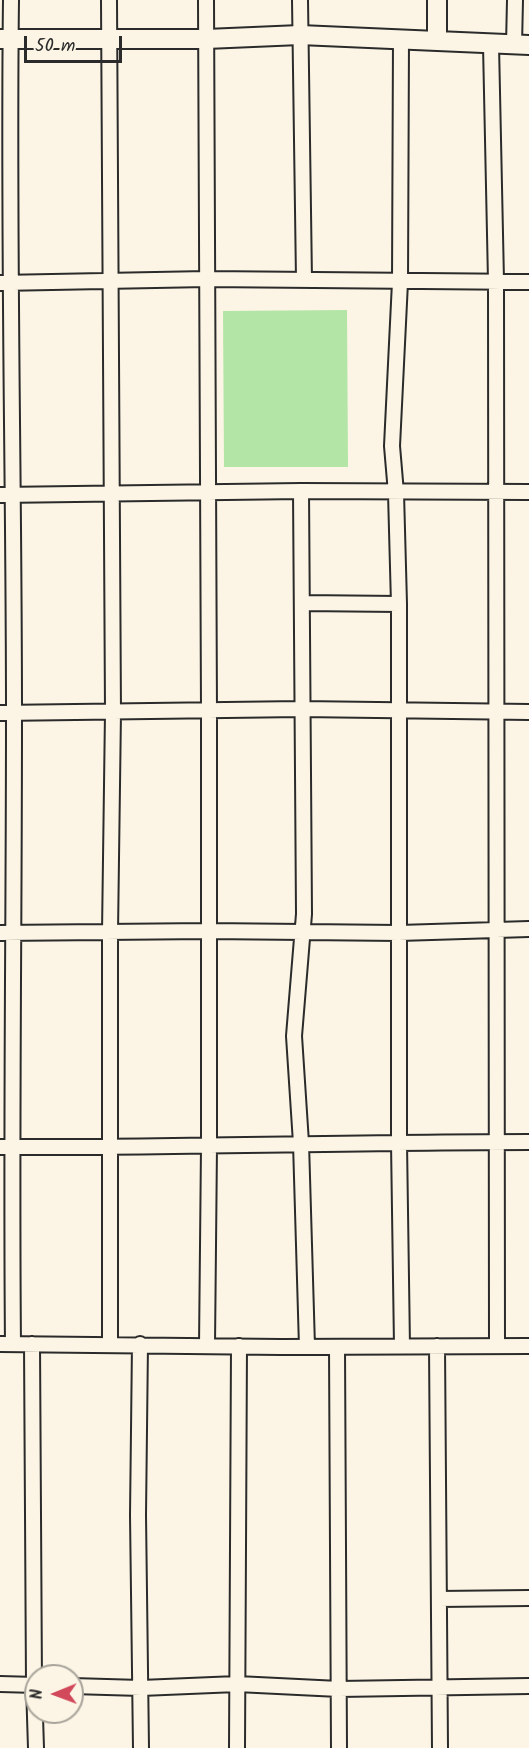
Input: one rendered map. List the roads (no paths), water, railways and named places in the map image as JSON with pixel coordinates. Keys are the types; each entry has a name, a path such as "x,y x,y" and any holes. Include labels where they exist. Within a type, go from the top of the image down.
{"street":[{"path":"11,0 5,39 7,1344 307,1347 529,1346"},
{"path":"109,0 113,712 110,932 110,1344"},
{"path":"206,0 209,711 207,1346"},
{"path":"300,0 304,280"},
{"path":"436,0 437,40"},
{"path":"5,39 206,39 300,35 522,45 515,0"},
{"path":"401,38 400,282 392,446 396,493 399,604 399,1143 402,1346"},
{"path":"491,45 496,281 498,1142 496,1346"},
{"path":"5,283 207,279 529,282"},
{"path":"6,495 301,491 529,492"},
{"path":"301,491 303,933 294,1036 301,1143 307,1347"},
{"path":"302,603 399,604"},
{"path":"7,713 302,709 529,712"},
{"path":"7,933 208,931 399,933 529,929"},
{"path":"6,1147 110,1148 301,1143 529,1142"},
{"path":"32,1344 35,1664"},
{"path":"140,1344 138,1515 141,1748"},
{"path":"237,1748 239,1346"},
{"path":"437,1346 440,1748"},
{"path":"338,1347 339,1748"},
{"path":"439,1599 529,1598"},
{"path":"0,1684 24,1685"},
{"path":"84,1686 141,1688 237,1684 339,1689 529,1686"},
{"path":"36,1724 36,1748"}]}
